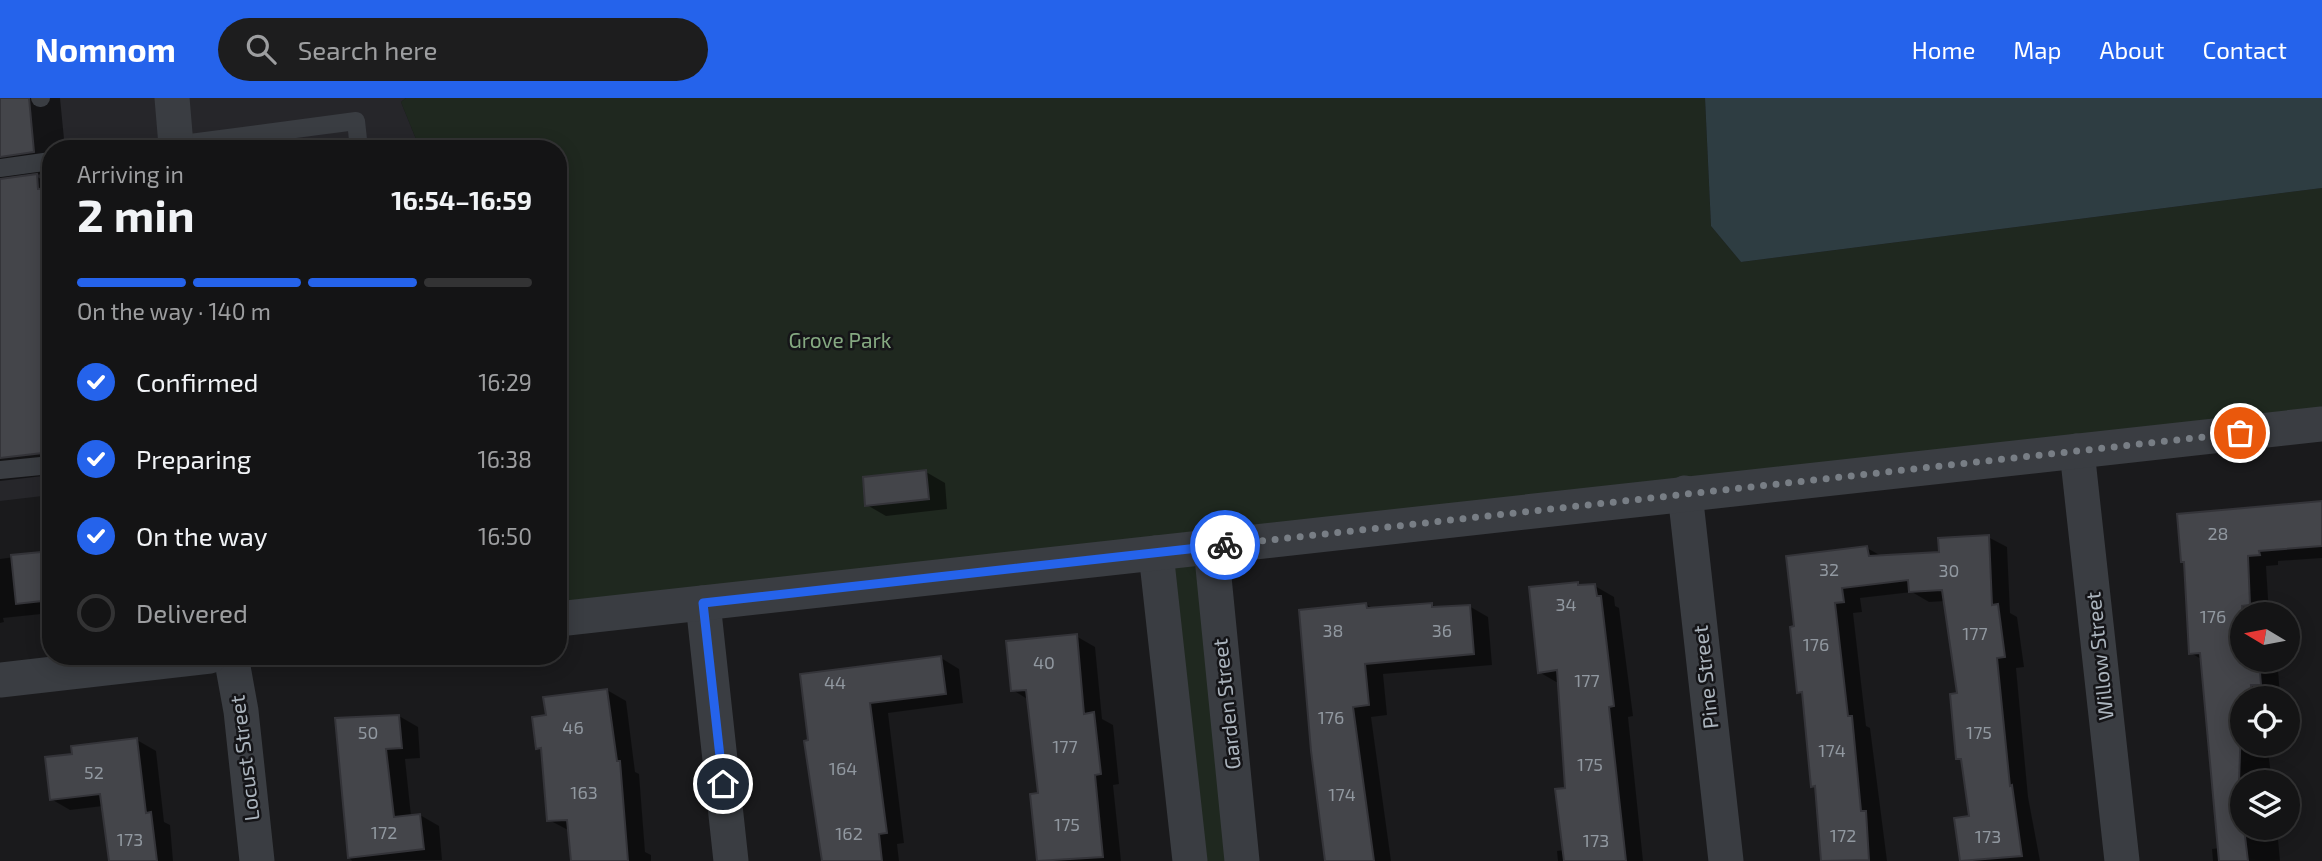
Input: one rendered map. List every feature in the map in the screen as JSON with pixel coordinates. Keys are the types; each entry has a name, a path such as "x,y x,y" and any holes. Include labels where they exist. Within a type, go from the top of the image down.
{"street":[{"path":"166,140 172,98"},
{"path":"567,618 2322,424"},
{"name":"Willow Street","path":"2077,451 2123,861"},
{"name":"Pine Street","path":"1685,493 1726,861"},
{"name":"Garden Street","path":"1212,547 1242,861"},
{"path":"1156,553 1190,861"},
{"path":"703,603 732,861"},
{"path":"0,680 131,665"},
{"name":"Locust Street","path":"233,665 241,711 257,861"}],"lane":[{"path":"216,140 356,121 358,140"},
{"path":"0,168 42,162"},
{"path":"0,470 42,465"}],"shaded area":[{"path":"0,98 406,98 401,102 416,140 42,140 42,496 0,501"},
{"path":"1705,98 2322,98 2322,188 1741,262 1711,226"}],"green space":[{"name":"Grove Park","path":"406,98 1705,98 1711,226 1741,262 2322,188 2322,424 567,615 567,140 416,140 401,102"},
{"path":"1207,552 1241,861 1196,861 1162,558"}],"building":[{"path":"0,98 29,98 34,152 0,157"},
{"path":"37,174 38,189 42,189 42,453 0,458 0,179"},
{"path":"926,470 929,499 865,506 863,477"},
{"path":"2322,501 2322,546 2259,551 2260,555 2248,556 2250,602 2230,602 2230,672 2260,672 2261,685 2230,686 2230,756 2240,756 2239,770 2230,770 2230,840 2245,840 2248,861 2219,861 2200,653 2189,654 2184,562 2181,562 2177,514"},
{"path":"1989,535 1992,605 1998,604 2005,657 1997,658 2010,786 2012,785 2022,856 1960,861 1954,818 1969,816 1961,759 1956,759 1950,694 1957,693 1942,590 1909,592 1908,580 1842,588 1844,602 1835,603 1848,716 1852,716 1861,811 1866,811 1869,860 1821,861 1815,786 1811,787 1802,692 1797,693 1790,627 1794,626 1786,556 1867,546 1869,556 1939,552 1938,538"},
{"path":"42,552 42,601 16,604 11,555"},
{"path":"1578,582 1578,585 1595,584 1597,596 1601,596 1614,706 1609,707 1626,861 1564,861 1555,789 1565,788 1557,670 1538,673 1529,587"},
{"path":"1366,603 1367,608 1432,603 1432,607 1470,605 1474,654 1365,664 1369,705 1353,707 1374,861 1325,861 1311,751 1299,610"},
{"path":"1077,634 1084,714 1094,712 1101,774 1095,775 1103,857 1037,861 1030,794 1038,793 1026,690 1011,691 1006,641"},
{"path":"941,656 946,694 870,703 887,833 879,834 882,861 822,861 804,741 808,740 800,674"},
{"path":"607,689 617,761 620,761 628,861 571,861 567,820 547,821 541,748 536,749 532,717 546,715 543,697"},
{"path":"399,715 402,748 386,749 394,817 420,814 424,849 348,858 335,718"},
{"path":"137,738 146,813 151,812 157,861 109,861 100,794 50,800 45,757 72,754 71,746"}],"way so far":[{"path":"1225,545 2240,433"}],"route":[{"path":"723,784 703,603 1225,545"}]}
